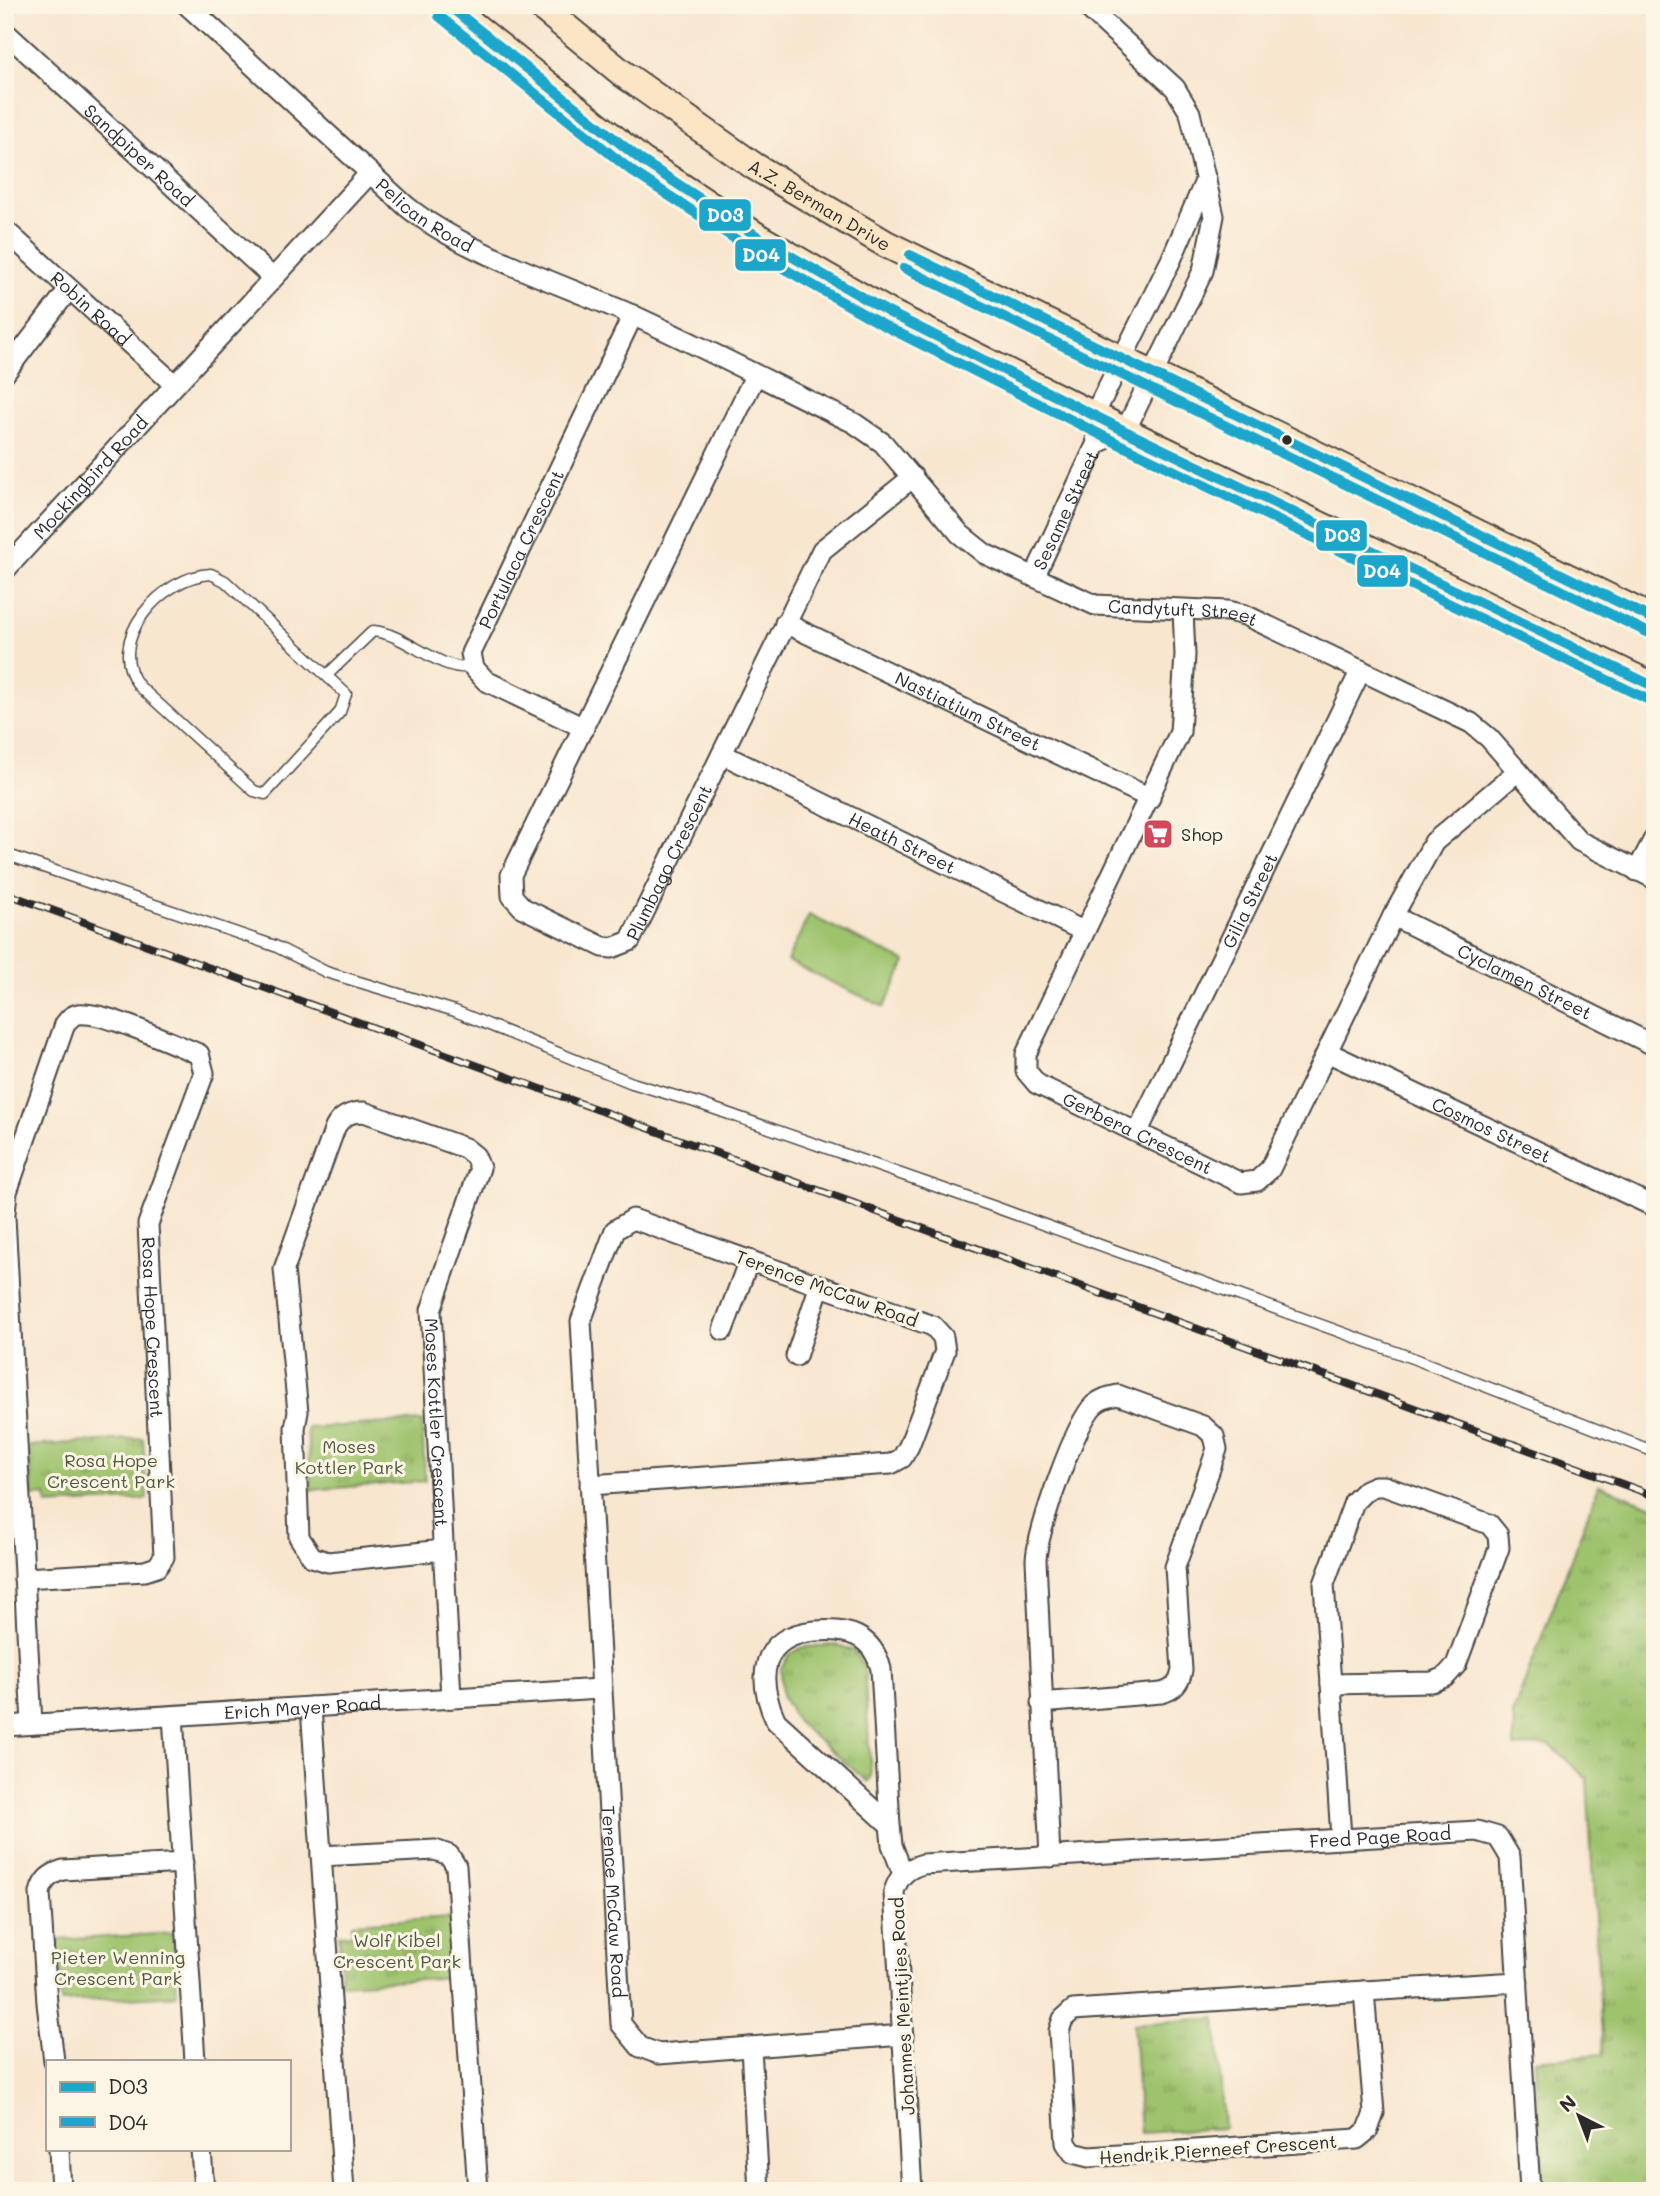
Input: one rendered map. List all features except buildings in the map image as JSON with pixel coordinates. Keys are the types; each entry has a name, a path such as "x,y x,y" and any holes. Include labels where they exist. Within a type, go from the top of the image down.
{"main road":[{"path":"448,5 641,160 763,240 888,312 1125,431 1655,687"},
{"name":"A.Z. Berman Drive","path":"538,5 622,73 802,196 886,244 1655,620"}],"street":[{"path":"187,5 370,173"},
{"path":"560,5 622,73"},
{"path":"1085,5 1175,88 1190,113 1214,216 1211,243 1203,271 1125,431"},
{"name":"Sandpiper Road","path":"5,32 273,278"},
{"name":"Pelican Road","path":"174,384 370,173 430,225 633,315"},
{"path":"1094,415 1171,260 1206,179"},
{"name":"Robin Road","path":"5,230 174,384"},
{"path":"5,373 69,289"},
{"name":"Candytuft Street","path":"633,315 870,433 913,477 971,544 1034,577 1078,598 1107,608 1228,611 1245,615 1471,723 1518,771 1579,841 1646,875"},
{"name":"Portulaca Crescent","path":"473,667 471,653 633,315"},
{"name":"Plumbago Crescent","path":"755,376 511,876 512,896 523,908 603,947 612,948 630,941 822,550 913,477"},
{"name":"Mockingbird Road","path":"5,570 174,384"},
{"name":"Sesame Street","path":"1034,577 1097,443 1094,415"},
{"name":"Sesame Street","path":"1097,443 1125,431"},
{"name":"Gerbera Crescent","path":"1183,610 1185,655 1180,732 1026,1054 1026,1071 1037,1084 1241,1183 1258,1181 1270,1169 1393,916 1434,842 1518,771"},
{"name":"Nastiatium Street","path":"785,623 1150,799"},
{"path":"473,667 486,681 584,728"},
{"name":"Gilia Street","path":"1138,1131 1360,670"},
{"name":"Heath Street","path":"722,754 1083,931"},
{"path":"1646,875 1655,837"},
{"name":"Cyclamen Street","path":"1393,916 1655,1046"},
{"name":"Rosa Hope Crescent","path":"24,1578 145,1571 157,1567 164,1557 148,1224 204,1073 199,1054 128,1026 81,1014 72,1016 65,1024 7,1192 5,1215 24,1578 32,1724"},
{"name":"Cosmos Street","path":"1327,1052 1655,1207"},
{"name":"Moses Kottler Crescent","path":"443,1550 328,1562 319,1561 306,1551 299,1536 295,1428 298,1412 284,1269 335,1128 342,1118 355,1112 363,1112 465,1148 475,1156 480,1168 431,1310 451,1698"},
{"name":"Terence McCaw Road","path":"590,1485 885,1465 902,1458 945,1351 943,1337 933,1326 639,1220 628,1221 615,1230 582,1321 590,1485 600,1689 621,2024 639,2047 659,2054 903,2035"},
{"path":"723,1330 749,1259"},
{"path":"796,1356 820,1285"},
{"path":"1041,1703 1161,1693 1171,1689 1179,1681 1182,1670 1175,1567 1217,1448 1214,1436 1203,1426 1118,1395 1104,1397 1081,1421 1036,1550 1041,1703 1050,1857"},
{"path":"1331,1684 1433,1682 1451,1672 1499,1548 1494,1529 1483,1521 1384,1486 1375,1486 1359,1495 1324,1584 1341,1838"},
{"name":"Johannes Meintjies Road","path":"890,1825 776,1721 767,1700 765,1673 775,1647 789,1636 838,1629 857,1634 873,1648 881,1669 892,1846 903,1874 894,1892 912,2191"},
{"name":"Erich Mayer Road","path":"5,1726 600,1689"},
{"path":"311,1707 344,2191"},
{"path":"173,1716 195,2060"},
{"name":"Fred Page Road","path":"903,1874 923,1864 1341,1838 1477,1831 1498,1837 1510,1857 1530,2191"},
{"path":"321,1856 435,1850 449,1855 456,1866 478,2191"},
{"path":"54,2060 47,2003 40,1893 42,1885 54,1873 63,1870 183,1863"},
{"name":"Hendrik Pierneef Crescent","path":"1364,1991 1374,2113 1368,2130 1357,2139 1089,2157 1073,2152 1066,2143 1059,2031 1063,2019 1073,2010 1364,1991 1518,1982"},
{"path":"751,2047 759,2191"},
{"path":"59,2150 61,2191"},
{"path":"201,2150 204,2191"}],"lane":[{"path":"211,574 225,581 327,676 346,694 344,705 271,791 260,794 139,686 132,677 127,651 130,637 139,621 166,592 188,578 211,574"},
{"path":"327,676 373,631 386,634 456,667 473,667"},
{"path":"5,854 275,946 326,972 455,1011 632,1083 995,1207 1390,1350 1655,1452"}],"green space":[{"path":"809,915 906,962 884,1007 787,961"},
{"name":"Moses Kottler Park","path":"422,1421 425,1481 311,1490 307,1428"},
{"name":"Rosa Hope Crescent Park","path":"143,1438 147,1499 47,1505 46,1495 32,1496 29,1446"},
{"path":"1599,1485 1655,1507 1655,2191 1541,2191 1535,2060 1603,2054 1587,1779 1550,1745 1514,1747 1513,1713"},
{"path":"838,1645 854,1651 864,1666 871,1776 868,1782 797,1722 782,1696 781,1668 789,1655 803,1647"},
{"name":"Wolf Kibel Crescent Park","path":"452,1917 455,1977 341,1984 339,1935 352,1934 352,1923"},
{"name":"Pieter Wenning Crescent Park","path":"174,1933 177,1995 61,2002 58,1940"},
{"path":"1216,2018 1224,2128 1140,2133 1133,2024"}],"railway":[{"path":"5,893 1655,1496"}],"transit line":[{"name":"D03","path":"448,5 641,160 763,240 888,312 1125,431 1655,687"},
{"name":"D04","path":"439,16 633,172 755,252 881,324 1119,444 1649,700"},
{"name":"D03","path":"910,255 1655,620"},
{"name":"D04","path":"904,268 1649,633"}],"place":[{"name":"Shop","path":"1158,834"}]}
